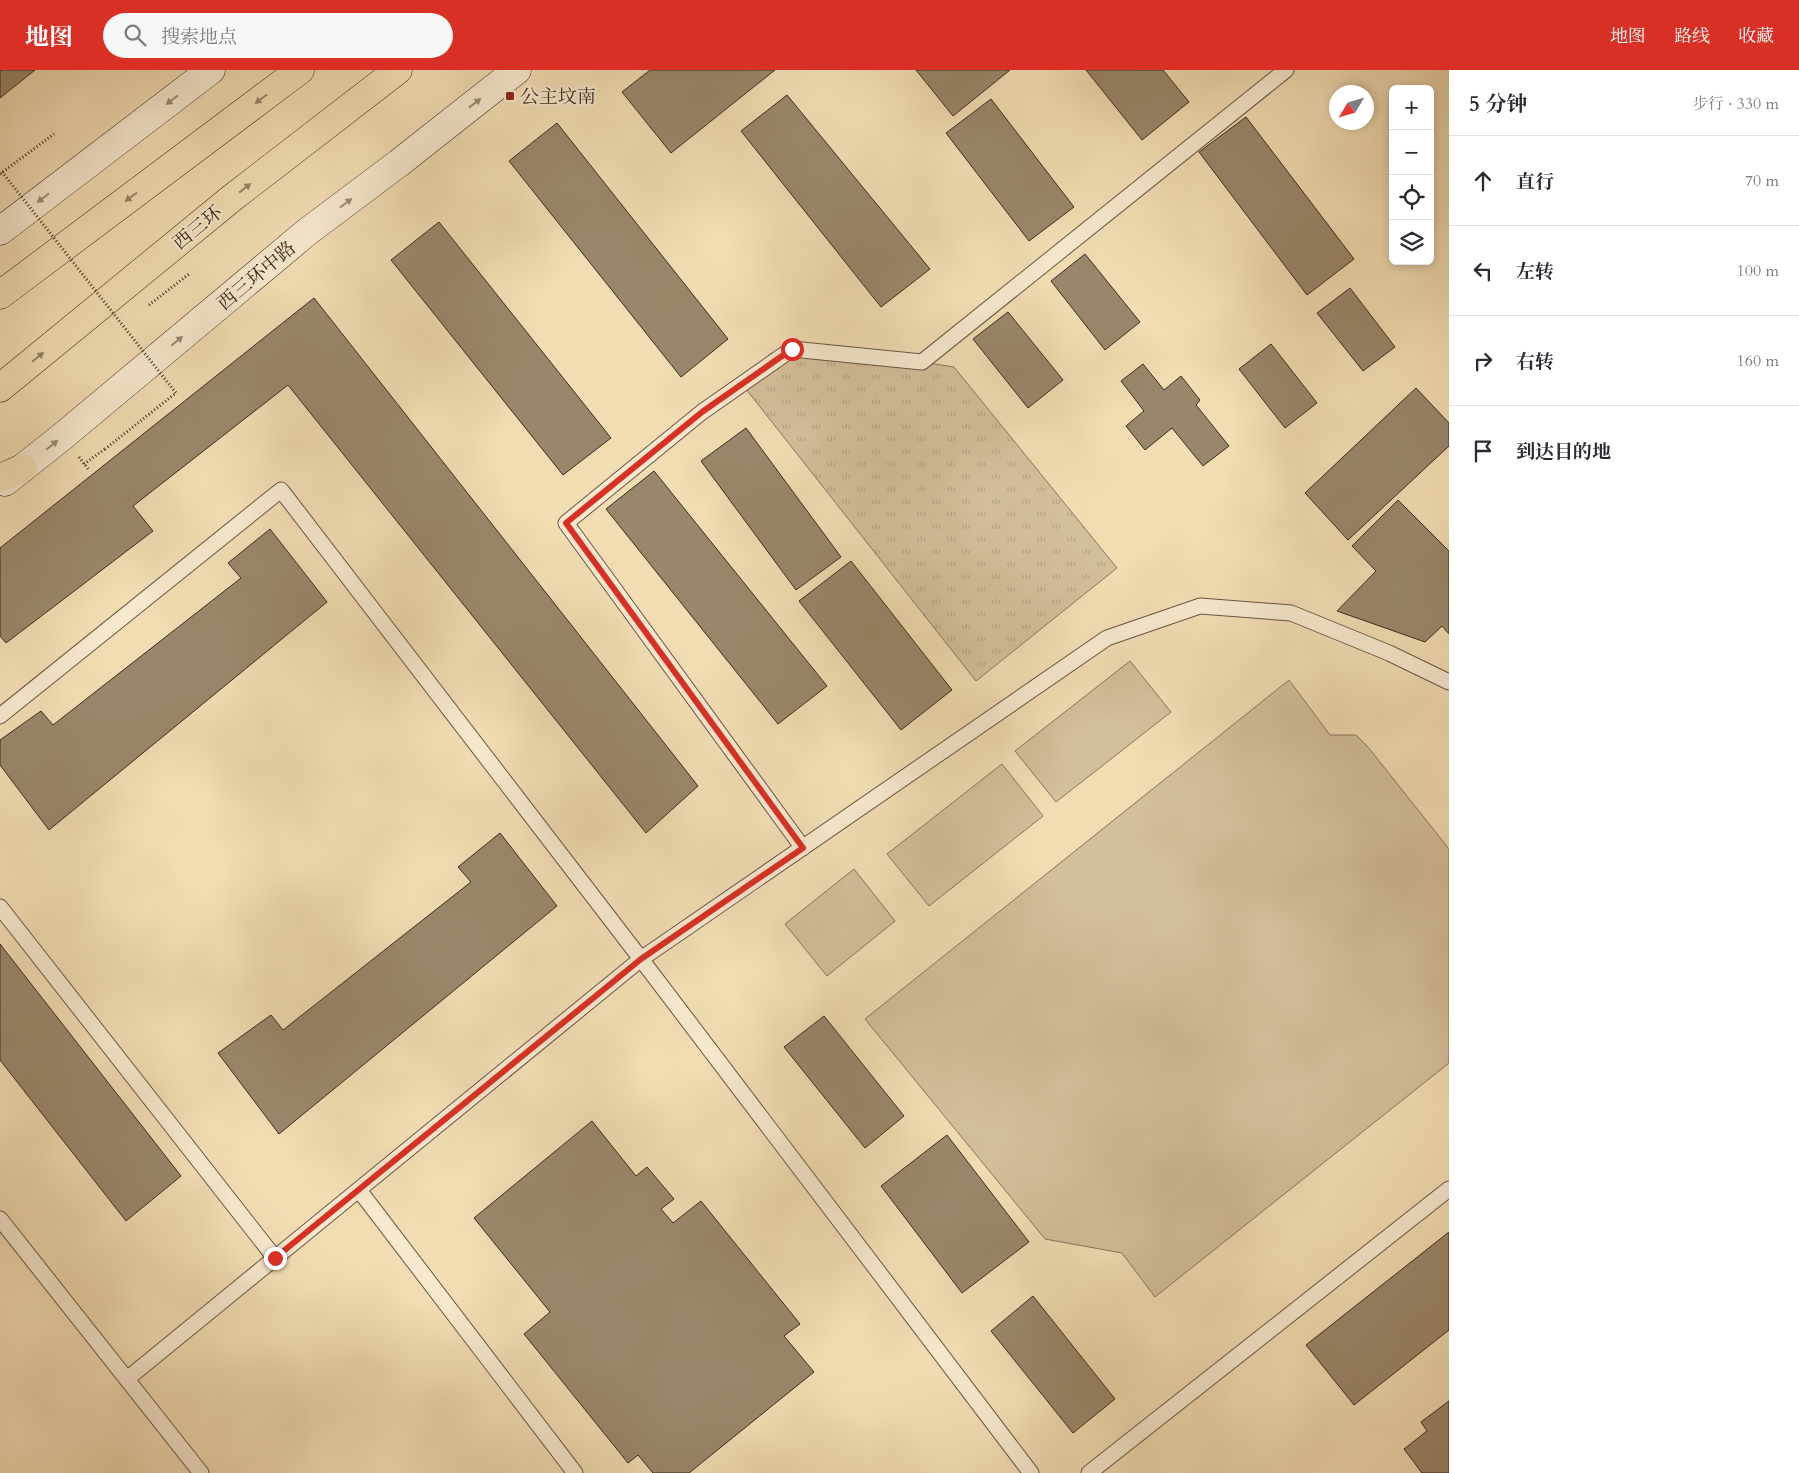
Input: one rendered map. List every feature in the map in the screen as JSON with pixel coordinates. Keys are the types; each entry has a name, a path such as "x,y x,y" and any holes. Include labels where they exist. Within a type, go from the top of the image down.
{"highway":[{"path":"0,295 300,70"},
{"name":"西三环","path":"0,388 232,198 398,70"}],"street":[{"path":"0,231 211,70"},
{"name":"西三环中路","path":"0,486 12,473 307,232 399,163 516,70"}],"lane":[{"path":"803,848 566,523 702,412 792,349 922,362 1286,70"},
{"path":"0,716 281,490 1032,1473"},
{"path":"127,1379 641,959 1107,638 1200,606 1291,613 1389,653 1449,682"},
{"path":"0,907 275,1258"},
{"path":"1089,1473 1449,1189"},
{"path":"359,1190 575,1473"},
{"path":"0,1219 201,1473"}],"path":[{"path":"54,134 1,173 176,393 84,464"}],"green space":[{"path":"792,349 954,367 1117,568 976,681 742,384"},
{"path":"1130,661 1171,712 1056,802 1015,751"},
{"path":"1289,680 1330,735 1356,735 1368,747 1449,849 1449,1063 1155,1297 1122,1253 1045,1239 865,1019"},
{"path":"1002,764 1043,816 929,906 887,854"},
{"path":"854,869 895,921 827,976 785,924"}],"building":[{"path":"0,70 35,70 0,98"},
{"path":"650,70 775,70 671,153 622,92"},
{"path":"916,70 1010,70 953,116"},
{"path":"1086,70 1163,70 1189,102 1142,140"},
{"path":"787,95 930,269 881,307 741,131"},
{"path":"991,99 1074,207 1029,241 946,133"},
{"path":"1246,117 1354,259 1307,295 1199,152"},
{"path":"557,123 728,339 681,377 509,161"},
{"path":"439,222 611,438 563,475 391,260"},
{"path":"1085,254 1140,322 1105,350 1051,281"},
{"path":"1350,288 1395,347 1363,371 1317,313"},
{"path":"314,298 698,786 646,833 288,385 133,506 153,531 6,643 0,636 0,548"},
{"path":"1008,312 1063,380 1028,408 973,339"},
{"path":"1271,344 1317,403 1285,428 1239,369"},
{"path":"1143,364 1164,390 1181,376 1200,400 1196,405 1229,446 1203,466 1172,428 1145,450 1126,426 1144,411 1121,381"},
{"path":"1416,388 1449,423 1449,446 1348,540 1305,493"},
{"path":"746,428 841,557 796,590 701,461"},
{"path":"654,471 827,686 778,724 606,509"},
{"path":"1398,500 1449,551 1449,634 1442,626 1425,642 1337,611 1376,571 1352,546"},
{"path":"270,529 327,602 49,830 0,765 0,740 41,711 53,725 241,578 228,563"},
{"path":"851,561 952,690 901,730 799,601"},
{"path":"500,833 557,906 279,1134 218,1053 271,1015 283,1030 471,882 458,867"},
{"path":"0,944 181,1176 126,1221 0,1060"},
{"path":"824,1016 904,1116 865,1148 784,1047"},
{"path":"592,1121 636,1176 647,1167 674,1199 661,1209 673,1223 701,1201 800,1324 784,1336 814,1372 689,1473 653,1473 638,1455 628,1463 524,1334 550,1312 474,1218"},
{"path":"947,1135 1029,1242 962,1293 881,1186"},
{"path":"1449,1232 1449,1330 1354,1405 1306,1345"},
{"path":"1033,1296 1115,1399 1073,1433 991,1331"},
{"path":"1449,1401 1449,1473 1422,1473 1404,1449 1427,1431 1421,1422"}],"place":[{"name":"公主坟南","path":"510,96"}],"route":[{"path":"275,1258 641,959 803,848 566,523 702,412 792,349"}]}
